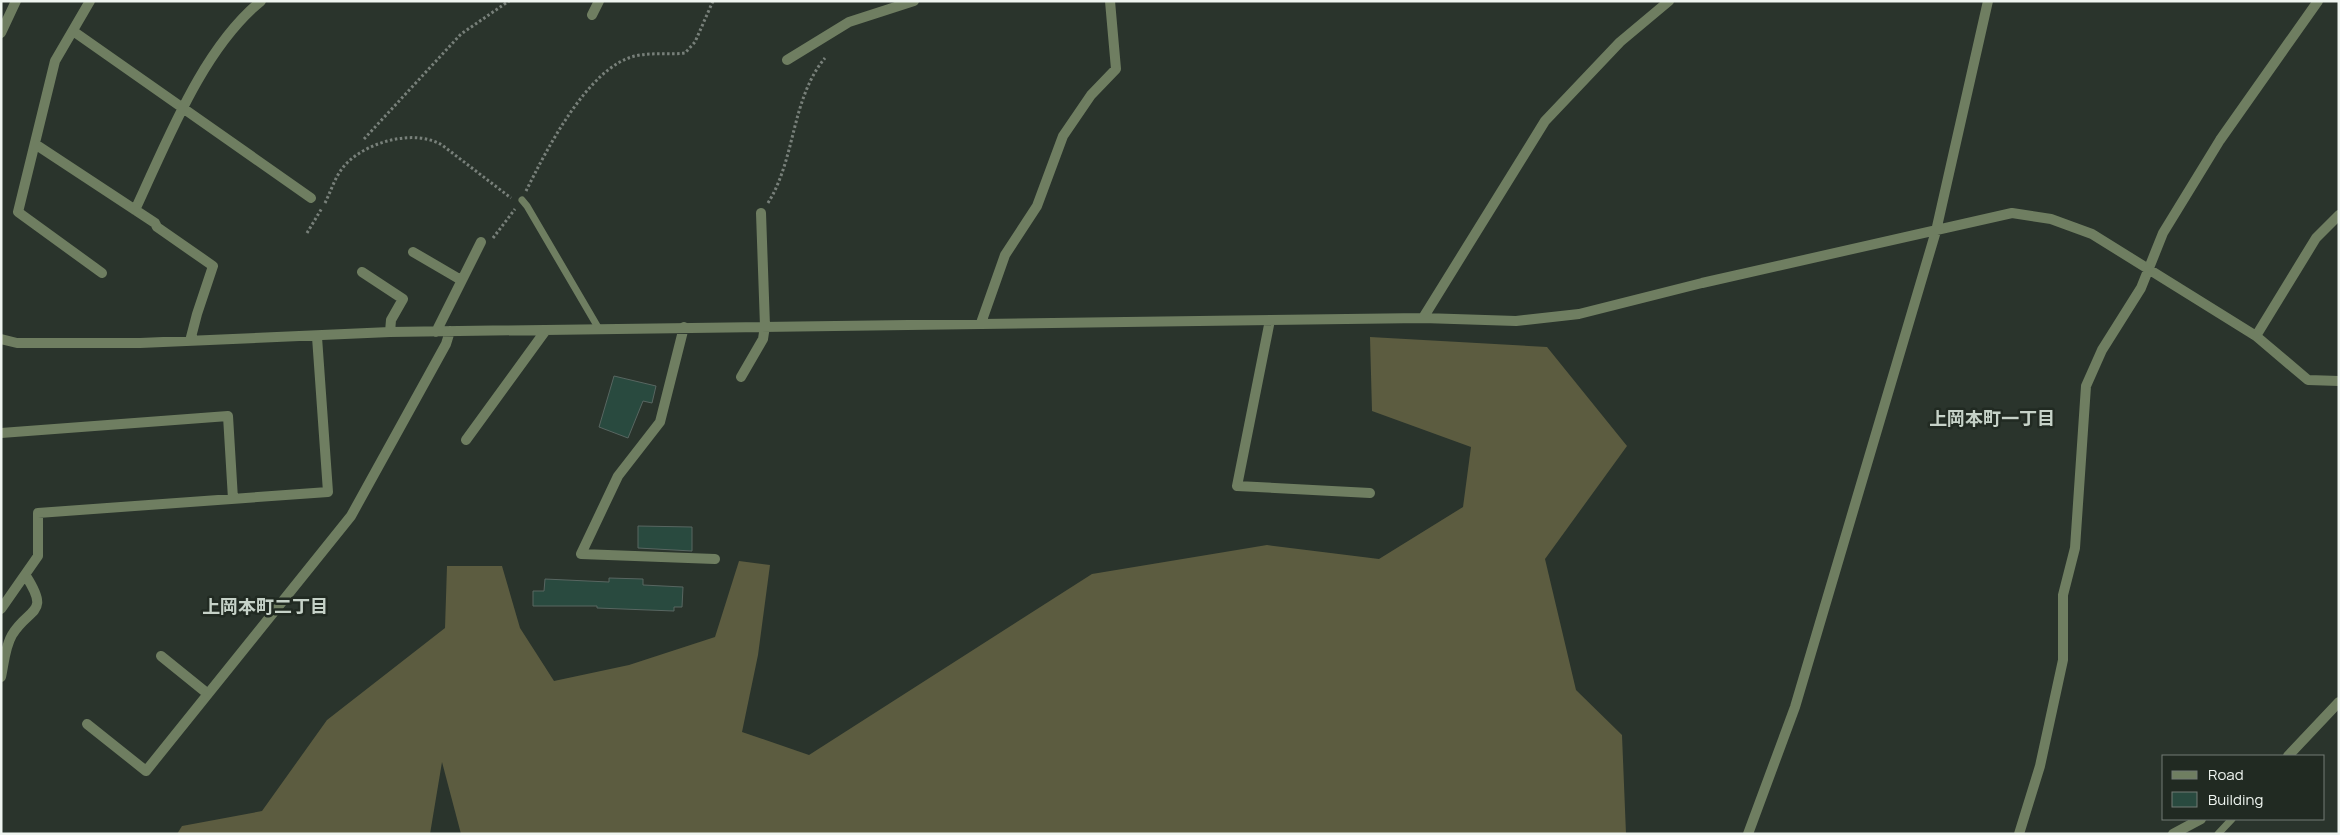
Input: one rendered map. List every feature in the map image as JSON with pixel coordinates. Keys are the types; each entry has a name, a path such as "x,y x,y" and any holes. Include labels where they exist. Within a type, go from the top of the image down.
{"street":[{"path":"90,1 56,61 18,212 102,273"},
{"path":"135,210 183,107 224,41 250,10 261,1"},
{"path":"592,15 599,1"},
{"path":"787,60 849,22 914,1"},
{"path":"981,323 1005,255 1037,206 1063,136 1091,95 1116,69 1110,1"},
{"path":"1424,318 1544,121 1620,42 1669,1"},
{"path":"1748,834 1795,707 1936,232 1988,1"},
{"path":"2019,834 2040,766 2063,660 2063,594 2075,548 2086,386 2102,350 2141,288 2163,233 2220,140 2318,1"},
{"path":"1,33 12,4"},
{"path":"73,31 311,198"},
{"path":"35,144 135,210 213,266 190,341"},
{"path":"1,339 17,343 190,341 317,337 390,332 981,323 1424,318 1516,321 1579,314 1702,283 1936,232 2012,213 2051,219 2092,234 2147,270 2256,336 2308,380 2339,382"},
{"path":"741,377 763,339 765,326 761,214"},
{"path":"2256,336 2316,238 2339,215"},
{"path":"436,332 481,242"},
{"path":"413,252 461,280"},
{"path":"362,272 403,298 391,320 390,332"},
{"path":"1270,320 1237,486 1370,493"},
{"path":"684,328 660,422 618,476 580,554 715,559"},
{"path":"466,440 546,330"},
{"path":"87,724 146,772 351,516 446,344 450,331"},
{"path":"1,610 38,556 38,513 328,492 317,337"},
{"path":"1,433 228,416 233,498"},
{"path":"1,677 11,638 35,612 37,606 37,598 26,576"},
{"path":"161,656 208,694"},
{"path":"2289,755 2339,702"},
{"path":"2173,834 2199,820"}],"lane":[{"path":"522,200 599,329"},
{"path":"2218,834 2231,820"}],"path":[{"path":"364,139 461,34 509,1"},
{"path":"522,200 551,139 590,88 606,72 634,56 686,53 695,42 713,1"},
{"path":"761,214 778,186 809,82 825,58"},
{"path":"307,233 339,173 348,162 364,150 409,136 421,136 442,145 510,196 518,206 488,244 481,242"}],"green space":[{"path":"1370,337 1547,347 1627,446 1545,559 1576,690 1622,735 1626,834 461,834 442,762 430,834 177,834 182,826 262,811 327,720 445,628 447,566 502,566 520,628 554,681 629,665 715,637 739,561 770,565 758,655 742,732 809,755 1092,574 1267,545 1379,559 1463,507 1471,447 1372,411"}],"building":[{"path":"614,376 656,386 652,403 643,401 628,438 599,427"},
{"path":"638,526 692,527 692,551 638,548"},
{"path":"609,578 643,579 643,585 683,587 682,607 674,607 674,611 597,608 597,606 533,606 533,591 544,591 545,579 609,582"}],"district":[{"name":"上岡本町一丁目","path":"1992,418"},
{"name":"上岡本町二丁目","path":"265,606"}]}
